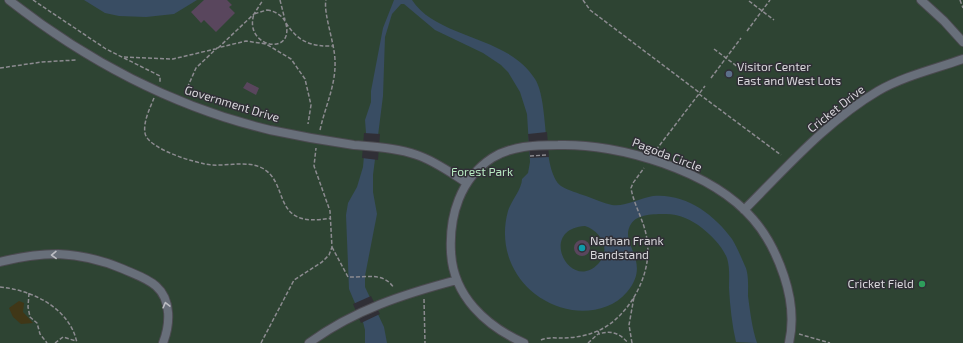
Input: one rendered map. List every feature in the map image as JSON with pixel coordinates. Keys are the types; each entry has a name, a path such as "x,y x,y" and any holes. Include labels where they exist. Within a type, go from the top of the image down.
{"street":[{"name":"Government Drive","path":"9,0 78,50 126,76 180,101 217,115 271,130 321,140 380,147 419,155 466,183"},
{"path":"921,0 944,21 963,42"},
{"name":"Cricket Drive","path":"744,210 820,135 864,100 902,80 963,59"},
{"name":"Pagoda Circle","path":"524,343 504,333 482,316 467,299 457,280 451,253 452,222 455,208 466,183 491,159 507,151 529,146 572,144 601,147 650,159 711,185 744,210 764,234 777,256 783,273 791,308 789,343"},
{"path":"0,262 31,256 70,255 94,259 141,277 156,286 167,306 169,322 163,343"},
{"path":"309,343 356,314 377,305 407,293 457,280"}],"path":[{"path":"33,0 81,34 160,76 160,82"},
{"path":"185,93 196,68 254,14 264,0"},
{"path":"122,57 174,59 196,55 246,41 274,45 287,37 280,0"},
{"path":"319,131 334,81 335,68 334,46 326,12 326,0"},
{"path":"583,0 590,10 781,156"},
{"path":"747,31 770,0"},
{"path":"960,0 963,8"},
{"path":"749,1 774,20"},
{"path":"254,14 272,10 280,15 300,40 319,46 334,46"},
{"path":"254,14 253,30 256,37 291,59 305,79 311,105 308,124"},
{"path":"711,78 741,38"},
{"path":"714,49 738,67"},
{"path":"0,68 42,62 76,60"},
{"path":"656,150 706,86"},
{"path":"154,99 145,129 146,138 151,143 167,151 200,163 259,166 271,177 288,208 296,216 309,220 331,218"},
{"path":"261,343 294,280 322,262 329,255 332,247 331,218 328,203 316,173 314,160 316,148"},
{"path":"530,156 549,155"},
{"path":"588,343 598,332 612,323 620,315 634,295 645,272 648,256 646,235 635,201 632,185 644,168"},
{"path":"332,247 348,277 379,277 386,280 394,288"},
{"path":"0,287 29,293 44,300 56,309 69,326 77,342"},
{"path":"29,293 28,307 30,317 37,323 40,334 48,343"},
{"path":"632,343 630,319 634,295"},
{"path":"424,297 425,343"},
{"path":"541,340 569,338 598,332 613,333 620,336 628,343"},
{"path":"802,335 830,343"},
{"path":"55,343 63,337 77,342"}],"green space":[{"name":"Forest Park","path":"0,0 963,0 963,343 0,343"}],"sand":[{"path":"19,301 24,303 23,312 33,323 21,324 13,317 9,308"}],"water":[{"path":"84,0 197,0 174,14 146,17 119,16 105,13"},
{"path":"394,0 412,0 423,13 438,23 491,45 508,54 523,65 535,79 540,90 551,166 555,178 564,188 612,205 627,204 653,196 676,198 698,207 717,221 732,239 746,269 750,314 757,343 736,342 733,329 729,288 729,266 727,258 720,245 698,225 690,220 676,215 646,215 637,218 631,224 628,231 629,239 636,262 637,271 634,281 627,292 609,306 587,311 572,310 555,305 540,298 528,288 510,261 506,245 505,228 511,203 522,183 522,179 528,173 530,162 527,114 520,92 508,72 501,65 483,53 435,30 404,4 401,4 392,14 385,37 383,96 373,175 373,192 377,214 365,276 365,287 384,327 387,343 365,343 365,330 363,322 349,289 346,215 348,203 357,187 363,167 366,133 365,120 371,102 371,91 383,28","holes":["585,226 591,228 603,242 604,253 598,264 587,271 577,271 569,266 563,257 561,247 563,237 571,230"]}],"pier":[{"path":"547,132 549,157 530,158 528,134"},
{"path":"364,133 380,134 378,160 362,158"},
{"path":"371,296 380,314 361,323 353,304"}],"building":[{"path":"204,0 227,0 232,5 229,7 235,13 216,32 204,20 201,23 191,12"},
{"path":"247,82 259,88 256,95 243,88"},
{"name":"Nathan Frank Bandstand","path":"579,240 585,240 590,245 588,254 585,256 579,256 574,251 574,245"}],"place":[{"name":"Visitor Center East and West Lots","path":"729,74"},
{"name":"Nathan Frank Bandstand","path":"582,248"},
{"name":"Cricket Field","path":"922,284"}]}
